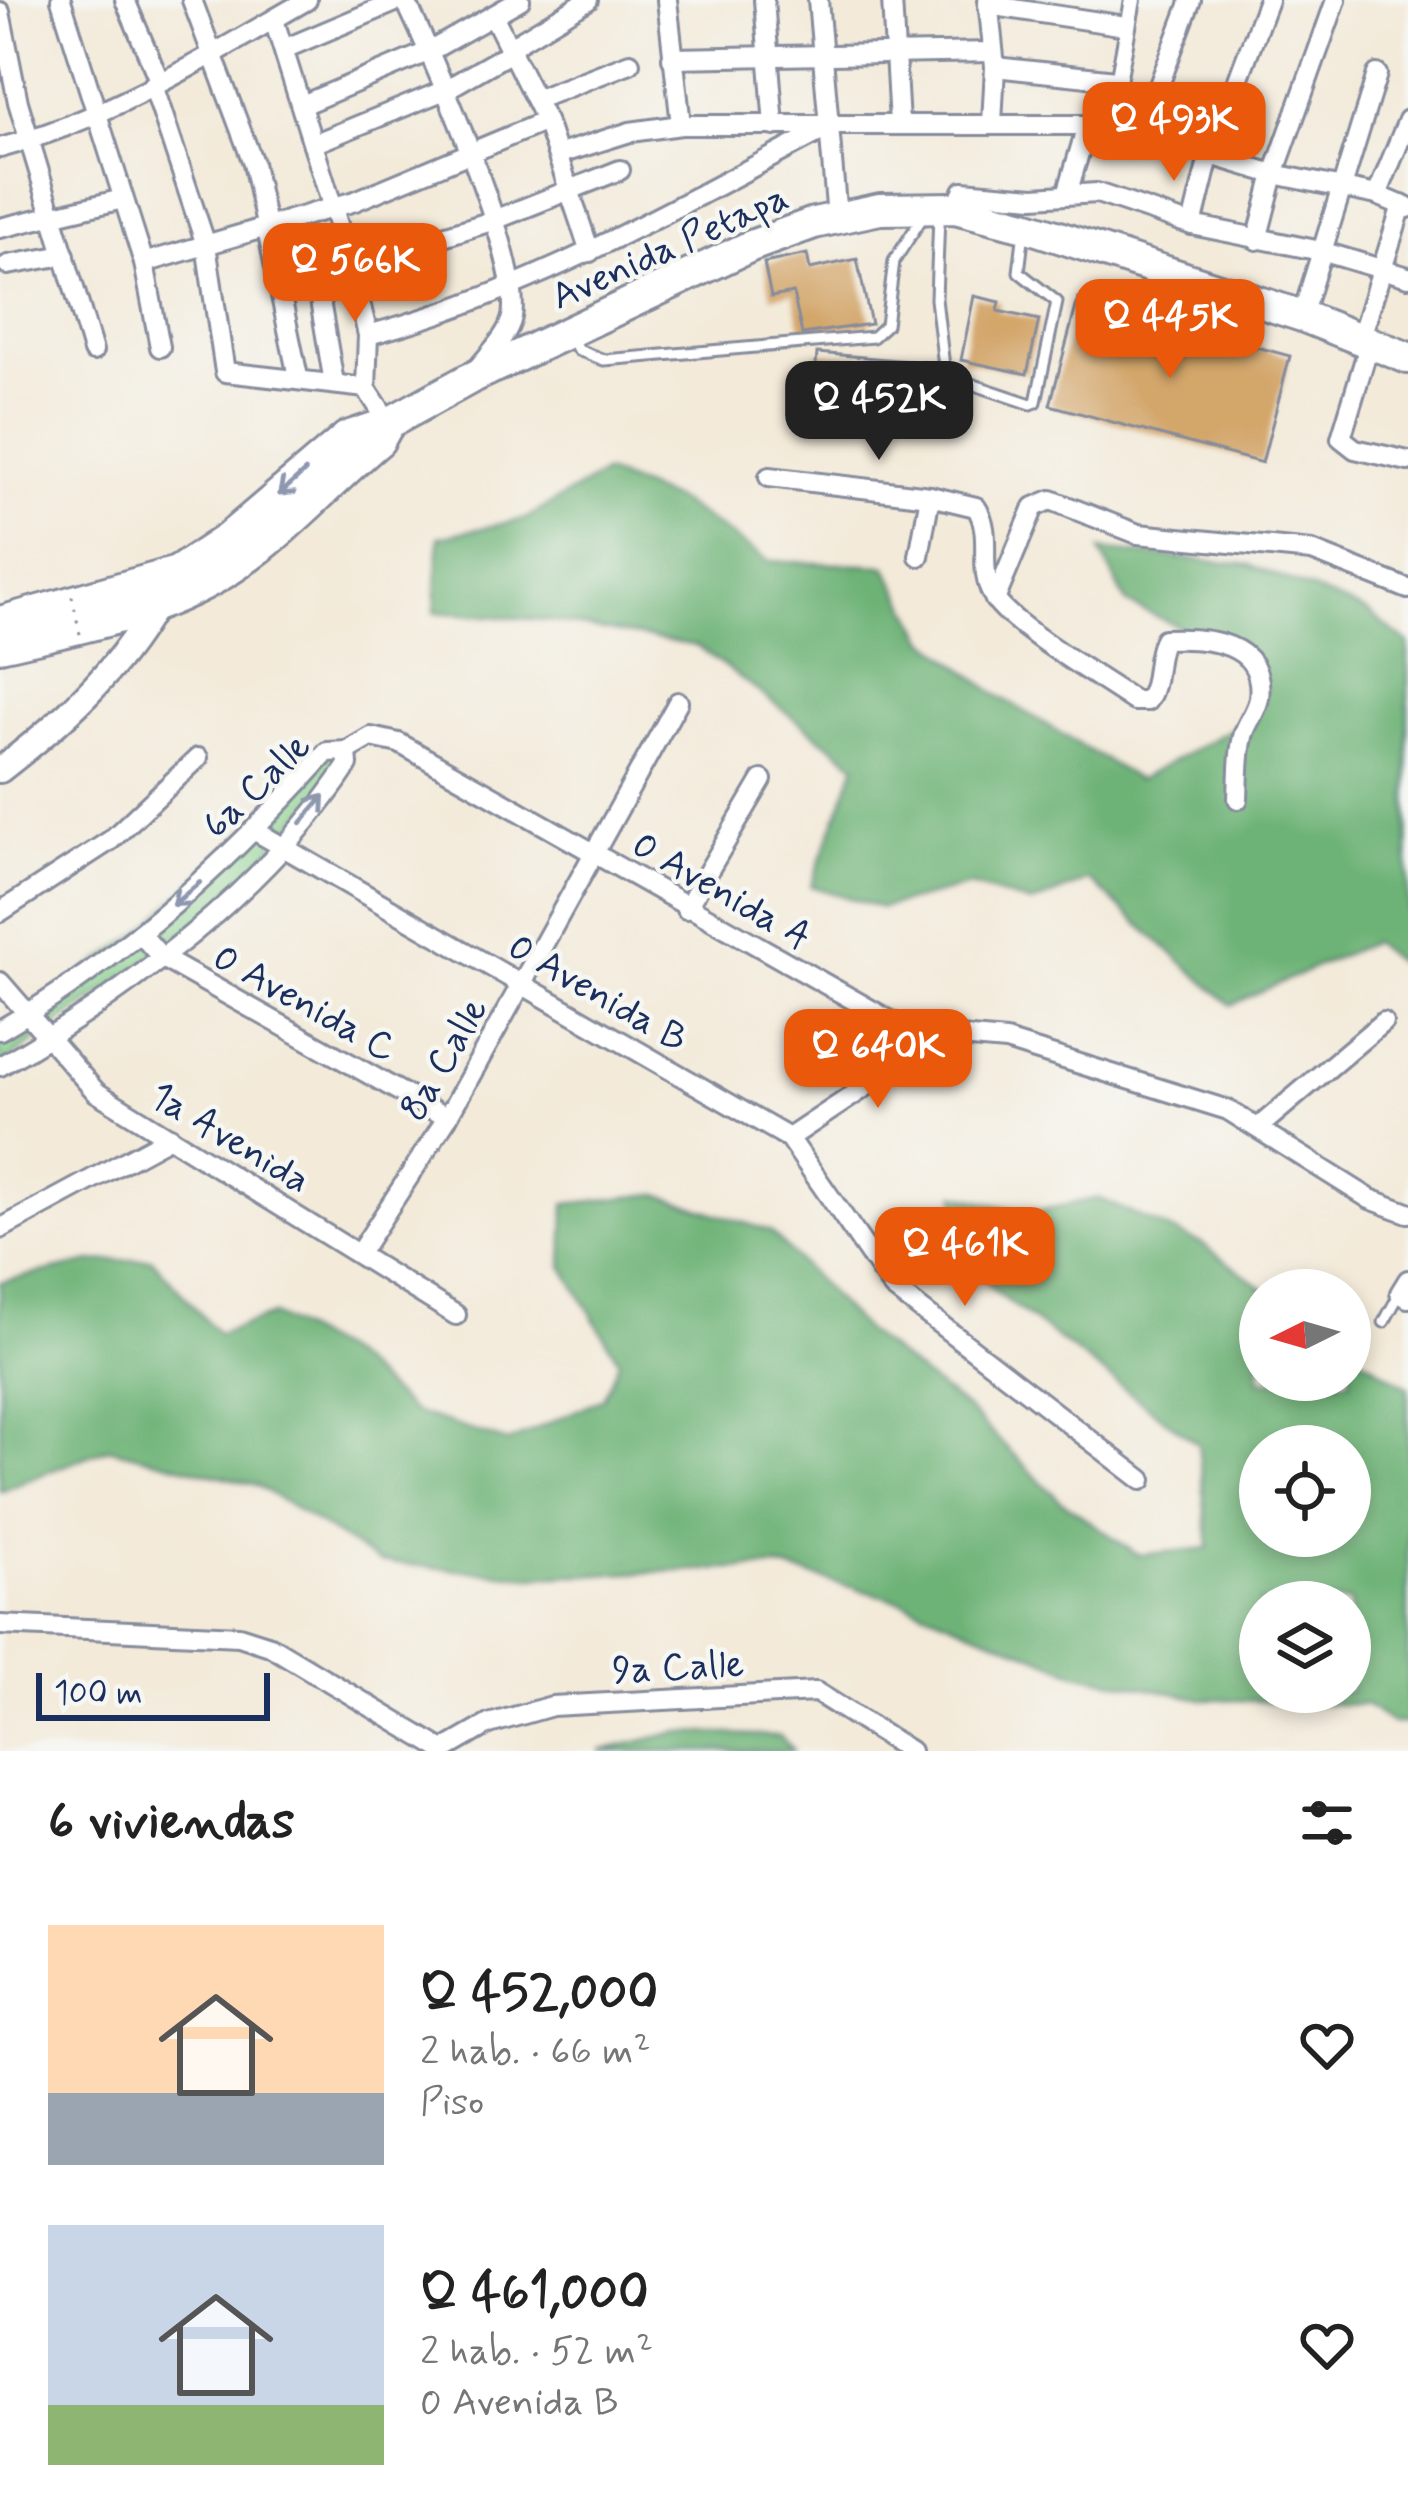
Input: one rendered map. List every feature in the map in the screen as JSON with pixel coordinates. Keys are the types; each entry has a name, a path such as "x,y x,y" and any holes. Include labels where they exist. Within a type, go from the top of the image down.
{"main road":[{"name":"Avenida Petapa","path":"0,646 151,595 347,437 389,423 469,379 751,246 837,218 942,207 1029,212 1408,358"},
{"name":"Avenida Petapa","path":"0,622 151,595"}],"street":[{"path":"61,0 144,263 160,346"},
{"path":"125,0 206,245 225,372 366,388"},
{"path":"192,0 253,163 298,377"},
{"path":"0,148 94,114 213,56 277,11 307,0"},
{"path":"284,49 402,0 445,89 514,284 511,324 469,379"},
{"path":"313,144 445,89 588,0"},
{"path":"667,0 681,125"},
{"path":"764,0 774,126"},
{"path":"818,0 837,218"},
{"path":"892,0 899,124"},
{"path":"1110,125 1133,0"},
{"path":"1142,133 1191,0"},
{"path":"1192,225 1222,118 1268,0"},
{"path":"1257,239 1274,173 1336,0"},
{"path":"302,104 430,51 515,2"},
{"path":"992,123 994,60 988,2 1126,26"},
{"path":"0,11 30,140 93,351"},
{"path":"277,11 368,335 366,388 389,423"},
{"path":"494,17 560,154 590,252"},
{"path":"672,58 769,58 822,52 895,55 994,60 1116,80"},
{"path":"537,99 630,63"},
{"path":"1302,316 1377,74"},
{"path":"1158,94 1222,118"},
{"path":"1377,195 1408,120"},
{"path":"144,263 334,208 546,121"},
{"path":"560,154 630,132 681,125 1110,125 1209,157 1377,195 1405,207 1384,267 1341,439 1355,449 1408,461"},
{"path":"1067,194 1087,126"},
{"path":"368,335 467,305 590,252 686,207 705,191 830,127"},
{"path":"281,286 492,220 620,170"},
{"path":"1029,212 1067,194 1096,193 1192,225 1321,251 1408,278"},
{"path":"0,228 123,199"},
{"path":"8,265 64,255"},
{"path":"316,277 334,383"},
{"path":"769,477 930,496 976,508 982,517 983,570 995,600 1140,704 1152,694 1154,659 1164,639 1228,642 1243,652 1258,677 1259,698 1243,735 1238,799"},
{"path":"919,556 930,496"},
{"path":"995,600 1034,507 1051,500 1138,534 1312,551 1408,589"},
{"path":"0,770 100,682 151,595"},
{"name":"8a Calle","path":"360,1252 448,1118 678,703"},
{"name":"0 Avenida A","path":"347,751 370,737 389,738 912,1034 1006,1041 1228,1110 1370,1199 1408,1213"},
{"name":"6a Calle","path":"0,1030 140,933 257,832 327,752 347,751 346,770 280,848 162,958 0,1066"},
{"path":"0,912 111,840 198,758"},
{"path":"686,909 762,780"},
{"name":"0 Avenida B","path":"257,832 789,1138 893,1288 1142,1480"},
{"name":"0 Avenida C","path":"140,933 162,958 448,1118"},
{"name":"1a Avenida","path":"0,982 88,1086 456,1315"},
{"path":"1260,1126 1383,1022"},
{"path":"789,1138 937,1039"},
{"path":"0,1229 170,1137"},
{"path":"0,1625 239,1636 270,1646 442,1750"},
{"name":"9a Calle","path":"442,1750 489,1724 552,1706 816,1692 910,1751"}],"lane":[{"path":"942,207 936,299 945,375 1031,404 1036,402 1057,302 1019,272 1029,212"},
{"path":"568,332 578,350 604,360 873,337 886,325 894,261 942,207"},
{"path":"1384,1322 1405,1291"}],"path":[{"path":"72,596 81,639"}],"green space":[{"path":"605,473 680,502 769,561 886,566 926,639 994,693 1138,780 1251,718 1253,661 1127,603 1100,550 1250,565 1368,612 1408,643 1408,971 1372,942 1231,1005 1089,880 1032,904 970,886 881,908 811,886 856,764 697,646 544,620 435,612 439,537 525,519"},
{"path":"327,752 350,762 213,913 0,1066 0,1030 140,933"},
{"path":"656,1194 770,1231 866,1332 967,1409 1060,1500 1138,1555 1209,1548 1198,1444 994,1291 959,1244 956,1194 1028,1213 1098,1198 1202,1244 1239,1271 1239,1401 1371,1401 1371,1363 1408,1387 1408,1723 1391,1723 1371,1709 1371,1581 1239,1581 1239,1700 1202,1699 1080,1674 904,1602 780,1567 531,1577 379,1562 257,1485 108,1448 0,1491 0,1282 91,1262 152,1259 218,1334 273,1315 349,1356 413,1412 508,1442 603,1398 619,1361 563,1266 565,1204"},
{"path":"678,1732 780,1736 793,1751 600,1751"}],"building":[{"path":"807,254 810,269 857,259 871,324 802,334 793,293 771,297 764,263"},
{"path":"974,296 1000,302 998,311 1039,320 1027,374 961,360"},
{"path":"1078,299 1290,356 1262,463 1050,405"},
{"path":"817,353 934,363 930,402 814,392"}]}
